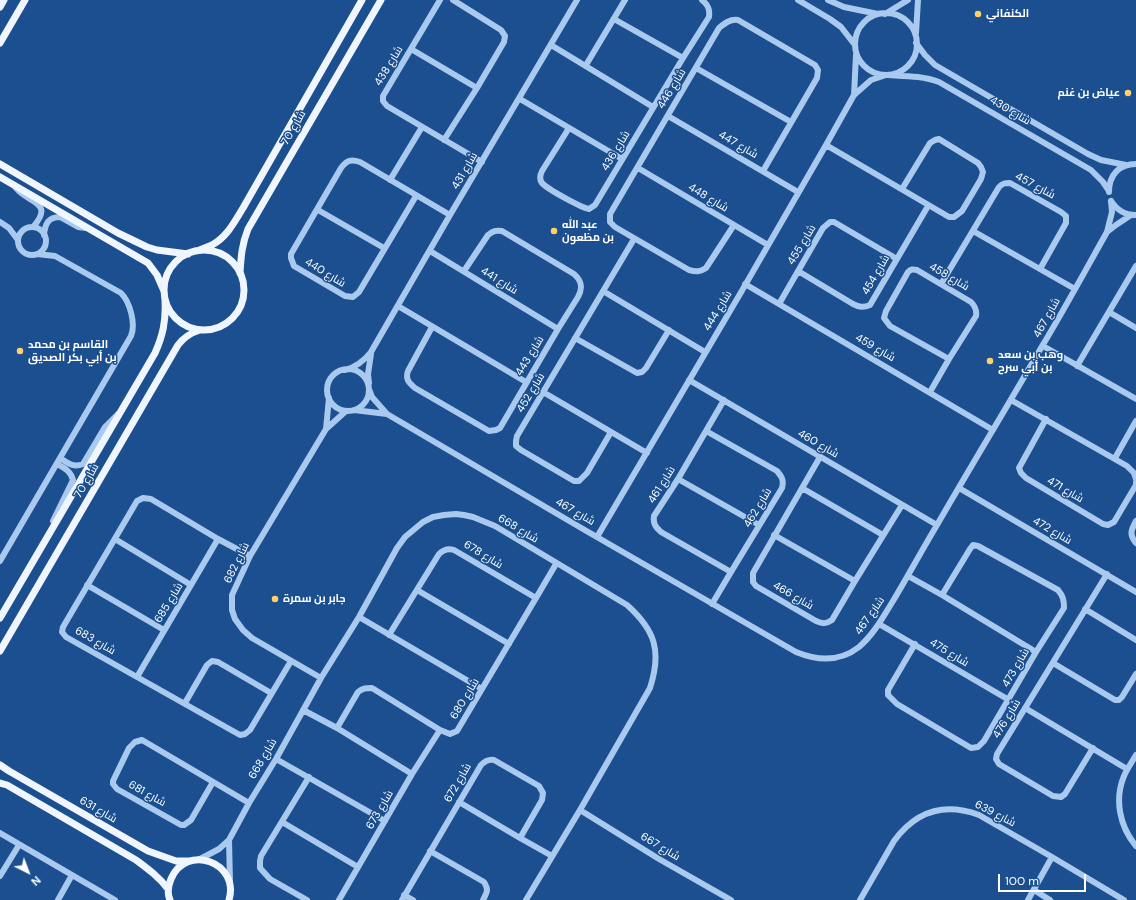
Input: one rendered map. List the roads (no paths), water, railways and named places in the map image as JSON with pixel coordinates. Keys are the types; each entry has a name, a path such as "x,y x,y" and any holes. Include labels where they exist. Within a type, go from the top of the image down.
{"main road":[{"path":"0,8 4,0"},
{"path":"0,43 25,0"},
{"name":"شارع 70","path":"197,251 213,245 230,229 362,0"},
{"name":"شارع 70","path":"240,273 241,252 243,241 248,229 381,0"},
{"path":"0,164 118,233 147,247 157,250 188,254"},
{"path":"0,177 148,263 157,275 164,291"},
{"path":"197,251 210,251 222,255 232,262 240,273 244,284 242,302 237,313 228,322 212,330 190,328 182,324 172,314 165,301 165,279 170,269 178,260 197,251"},
{"name":"شارع 70","path":"0,618 155,353 164,328 166,315 165,301"},
{"name":"شارع 70","path":"0,651 178,345 189,334 200,330"},
{"name":"شارع 631","path":"0,765 148,851 176,860 190,861"},
{"path":"0,783 7,785 136,860 162,880 168,889"},
{"path":"169,899 169,883 175,872 184,864 200,859 217,864 225,872 230,883 231,892 229,900"},
{"path":"231,892 237,900"}],"street":[{"name":"شارع 438","path":"440,0 383,96 383,101 387,106 482,162"},
{"path":"444,140 504,42 505,36 501,30 452,0"},
{"path":"586,65 625,0"},
{"name":"شارع 436","path":"569,128 542,171 540,176 541,182 549,189 589,209 595,205 682,58 709,17 708,8 702,0"},
{"path":"798,0 841,27 855,44"},
{"path":"828,0 844,7 882,14 892,14 910,25 916,40"},
{"path":"908,0 900,6 868,19 860,28 855,38 856,51 858,58 867,69 879,74 887,75 898,72 907,66 913,58 915,54 918,0"},
{"name":"شارع 431","path":"345,370 358,365 366,359 371,352 551,45 575,1"},
{"path":"614,19 682,58"},
{"name":"شارع 446","path":"734,225 706,268 698,272 689,270 634,239 610,222 610,214 719,28 724,23 730,21 738,20 815,65 818,70 817,78 764,171"},
{"name":"شارع 430","path":"916,40 934,65 1088,154 1101,160 1126,165 1136,164"},
{"path":"551,45 653,107"},
{"path":"410,49 477,88"},
{"name":"شارع 444","path":"854,95 856,51"},
{"path":"696,68 791,122"},
{"name":"شارع 430","path":"887,75 929,78 939,82 1091,170 1098,176 1109,191"},
{"name":"شارع 444","path":"597,537 854,95 871,80 887,75"},
{"path":"520,98 622,160"},
{"name":"شارع 447","path":"668,116 798,192"},
{"path":"390,180 422,127"},
{"path":"826,145 949,217 954,217 962,211 982,179 981,167 978,163 939,139 935,140 930,143 902,189"},
{"name":"شارع 440","path":"416,196 354,297 345,296 294,266 291,258 292,254 344,163 349,161 353,160 360,162 450,215"},
{"path":"1109,191 1111,178 1120,168 1126,165"},
{"name":"شارع 448","path":"638,168 768,245"},
{"name":"شارع 457","path":"941,284 999,187 1010,182 1066,216 1066,223 1040,269"},
{"path":"9,228 25,229 33,227 41,217 41,209 37,202 16,190 13,184"},
{"name":"شارع 467","path":"369,388 376,402 387,414 796,652 805,656 828,659 843,656 858,647 871,635 879,624 1043,346 1107,232 1112,212 1109,191"},
{"path":"1111,201 1116,208 1123,213 1134,215"},
{"name":"شارع 454","path":"798,271 852,304 859,307 870,305 928,206"},
{"path":"318,210 384,248"},
{"name":"شارع 467","path":"1107,232 1134,215"},
{"path":"55,256 46,243 44,235 46,224 50,219 60,217 78,227 86,228"},
{"path":"0,222 9,228 18,240 18,244 22,251 29,254 55,256 121,293 129,303 133,326 131,336 0,561"},
{"name":"شارع 455","path":"779,304 823,228 830,222 834,222 897,259"},
{"path":"33,227 40,230 44,235"},
{"path":"18,240 19,236 25,229"},
{"name":"شارع 443","path":"432,327 408,371 406,376 407,380 415,388 489,431 500,428 580,293 582,285 574,274 498,231 494,231 488,235 464,271"},
{"path":"973,232 1075,289"},
{"name":"شارع 452","path":"611,432 587,473 579,481 574,481 516,446 517,436 634,239"},
{"path":"37,254 43,249 46,243"},
{"name":"شارع 441","path":"430,251 558,329"},
{"path":"1077,366 1136,266"},
{"name":"شارع 458","path":"930,392 977,312 971,302 917,270 911,270 908,272 886,311 884,318 890,326 949,359"},
{"name":"شارع 459","path":"745,284 993,430"},
{"path":"603,291 705,352"},
{"path":"398,306 526,382"},
{"path":"1109,312 1136,328"},
{"path":"575,338 632,371 642,372 646,368 669,330"},
{"path":"1043,346 1136,399"},
{"name":"شارع 431","path":"369,388 368,374 371,352"},
{"path":"345,370 353,370 360,373 366,379 369,388 367,400 359,408 354,410 346,411 335,406 329,398 329,383 332,377 338,372 345,370"},
{"name":"شارع 460","path":"689,380 937,525"},
{"path":"543,392 646,453"},
{"name":"شارع 682","path":"326,429 329,398"},
{"name":"شارع 461","path":"724,400 678,479 654,516 654,524 661,532 731,572"},
{"name":"شارع 471","path":"1011,400 1115,458 1134,473 1136,485 1114,522 1108,525 1103,524 1026,478 1021,473 1019,468 1046,420"},
{"name":"شارع 467","path":"354,410 387,414"},
{"name":"شارع 682","path":"321,678 252,638 242,630 235,619 232,610 232,595 250,556 326,429 346,411"},
{"path":"58,461 78,466 83,464 105,427 120,412"},
{"path":"1115,458 1136,421"},
{"name":"شارع 462","path":"706,431 777,471 783,478 782,488 712,604"},
{"name":"شارع 466","path":"820,457 753,573 753,582 756,586 816,621 822,624 828,623 832,620 902,505"},
{"path":"46,540 51,526 73,482 70,471 58,461"},
{"path":"678,479 759,525"},
{"path":"802,488 883,535"},
{"name":"شارع 472","path":"959,488 1136,592"},
{"name":"شارع 683","path":"250,556 218,539 152,498 143,498 137,501 87,585 63,627 62,632 66,637 240,735 250,730 291,660"},
{"name":"شارع 668","path":"200,859 219,849 229,840 321,678 404,537 423,522 444,515 456,514 473,517 494,526 627,605 645,624 652,637 655,648 654,674 650,688 526,900"},
{"path":"1136,521 1131,530 1132,538 1136,543"},
{"path":"774,535 855,581"},
{"path":"115,539 192,585"},
{"name":"شارع 685","path":"137,677 218,539"},
{"name":"شارع 473","path":"915,644 888,690 888,696 903,708 971,748 978,747 984,741 1036,652 1064,608 1062,595 1058,590 978,546 973,546 970,549 942,595"},
{"name":"شارع 678","path":"389,635 439,554 449,549 454,550 536,598"},
{"name":"شارع 680","path":"440,730 450,734 457,731 556,564"},
{"name":"شارع 476","path":"1093,748 1061,797 1053,796 1046,792 999,764 996,759 1025,708 1107,574"},
{"path":"908,576 1036,652"},
{"path":"87,585 164,630"},
{"path":"418,590 509,644"},
{"path":"1085,609 1136,640"},
{"path":"358,617 482,689"},
{"name":"شارع 475","path":"879,624 1009,700"},
{"path":"185,703 207,665 212,661 218,662 271,693"},
{"path":"1053,663 1115,700 1122,697 1136,674"},
{"path":"337,728 358,692 362,689 372,688 440,730"},
{"path":"1025,708 1127,769"},
{"path":"303,710 337,728 412,774"},
{"name":"شارع 673","path":"339,900 412,774 440,730"},
{"name":"شارع 681","path":"213,782 191,820 184,825 181,825 117,789 113,784 113,781 129,748 135,742 142,740 249,803"},
{"path":"1136,755 1127,769 1120,785 1121,819 1127,833 1136,846"},
{"path":"276,758 385,821"},
{"name":"شارع 672","path":"403,898 481,765 487,760 494,760 539,786 543,793 542,800 520,838"},
{"path":"307,900 270,879 260,868 260,861 261,856 308,777"},
{"path":"459,802 552,856"},
{"name":"شارع 639","path":"860,900 900,832 922,816 942,809 968,811 979,816 1124,900"},
{"name":"شارع 667","path":"580,810 731,900"},
{"path":"282,822 358,867"},
{"path":"0,833 115,900"},
{"name":"شارع 668","path":"229,840 230,883"},
{"path":"0,876 19,845"},
{"path":"430,851 484,882 487,887 487,893 483,900"},
{"path":"1028,900 1052,857"},
{"path":"58,900 72,875"},
{"path":"1034,890 1050,900"},
{"path":"403,898 413,900"}],"place":[{"name":"الكنفاني","path":"978,14"},
{"name":"عياض بن غنم","path":"1128,93"},
{"name":"عبد الله بن مظعون","path":"554,231"},
{"name":"القاسم بن محمد بن أبي بكر الصديق","path":"20,351"},
{"name":"وهب بن سعد بن أبي سرح","path":"990,361"},
{"name":"جابر بن سمرة","path":"275,599"}]}
